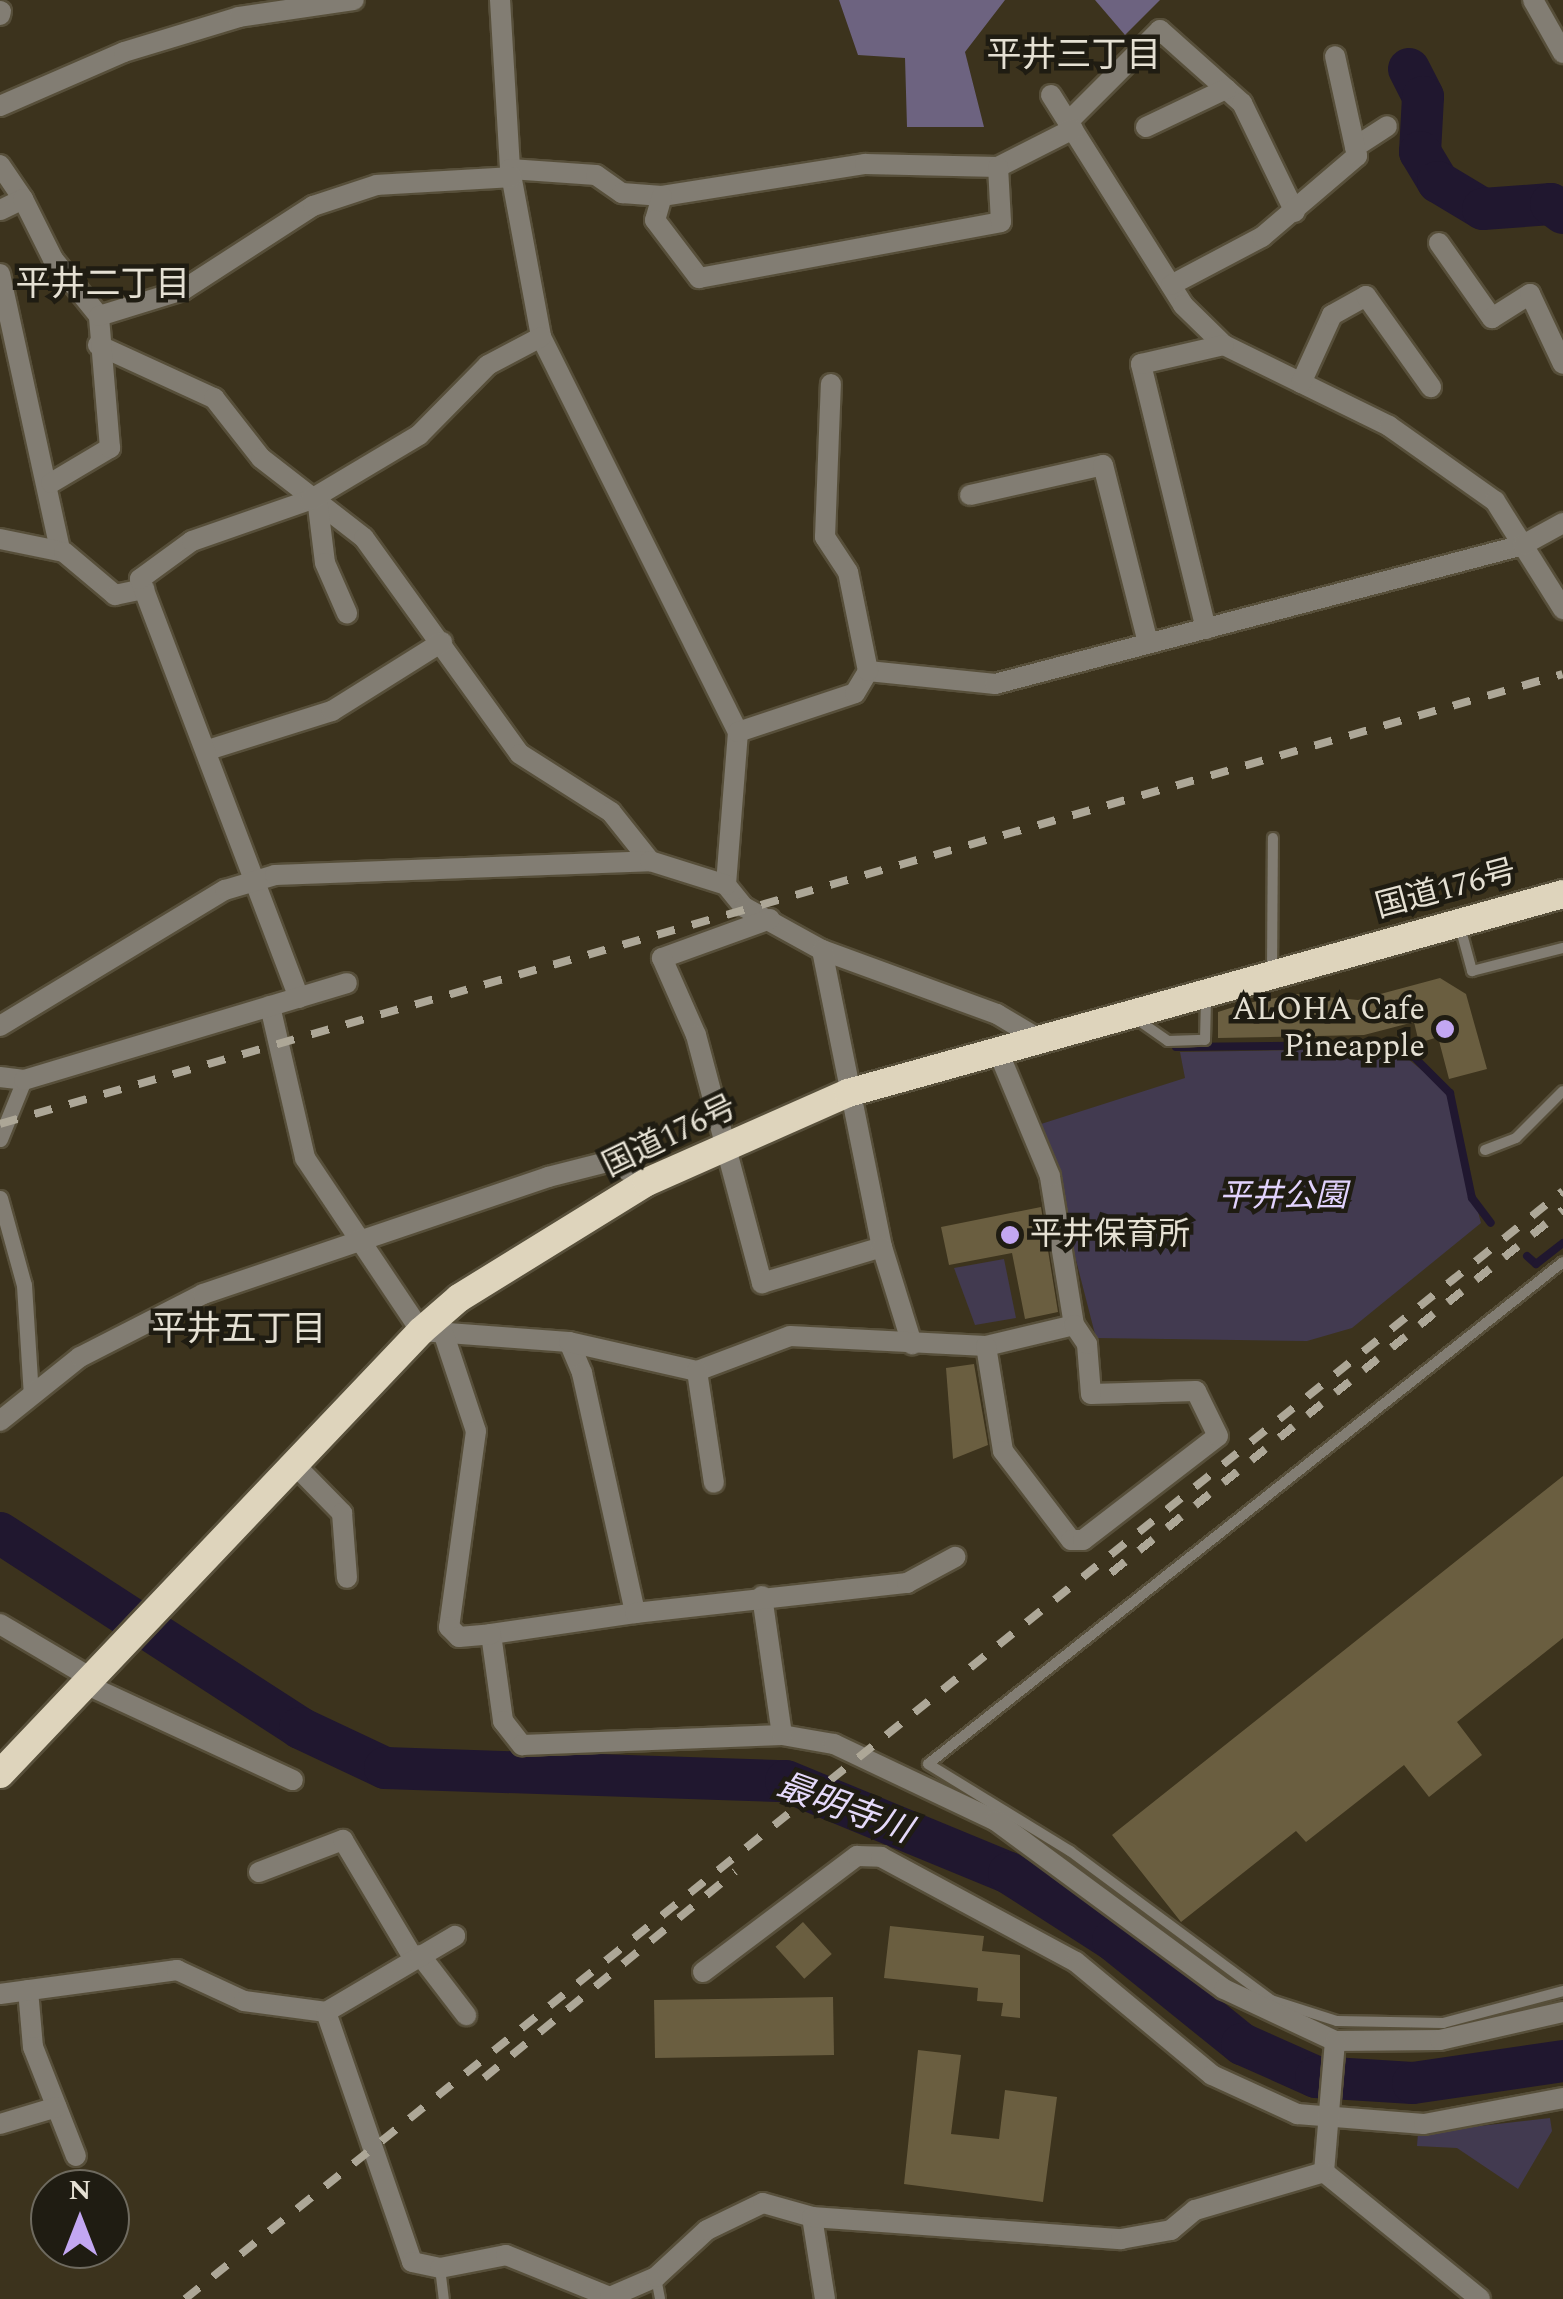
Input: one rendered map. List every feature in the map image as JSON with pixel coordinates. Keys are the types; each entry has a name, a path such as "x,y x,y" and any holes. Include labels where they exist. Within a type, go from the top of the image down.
{"highway":[{"name":"国道176号","path":"0,1774 294,1464 433,1333 459,1298 647,1182 848,1093 1204,992 1562,899"}],"street":[{"path":"0,106 124,52 239,17 354,0"},
{"path":"500,0 511,173 541,337 738,732 726,885"},
{"path":"1534,0 1561,45"},
{"path":"99,316 182,290 313,206 377,185 511,173 596,176 622,193 662,196 865,164 998,168 1071,125 1160,30 1226,88 1295,212"},
{"path":"1334,56 1354,147"},
{"path":"1146,127 1226,88"},
{"path":"1051,94 1171,285 1224,345 1389,426 1495,500 1563,609"},
{"path":"1171,285 1295,212 1340,176 1354,147 1387,126"},
{"path":"0,165 23,199 53,259 99,316 98,345 110,448 51,483"},
{"path":"662,196 656,220 699,278 1002,222 998,168"},
{"path":"0,210 23,199"},
{"path":"1440,243 1492,318 1530,294 1563,364"},
{"path":"0,274 51,483 60,550"},
{"path":"1302,383 1332,315 1366,296 1431,387"},
{"path":"300,998 140,580 192,541 314,503 419,434 488,366 541,337"},
{"path":"98,345 214,398 314,503 364,538 520,754 611,812 650,862"},
{"path":"1206,628 1142,364 1224,345"},
{"path":"738,732 855,693 868,671 848,572 825,537 831,384"},
{"path":"970,495 1103,465 1148,644"},
{"path":"314,503 325,562 347,613"},
{"path":"868,671 994,684 1523,545 1563,523"},
{"path":"0,539 60,550 115,595 144,589"},
{"path":"208,750 332,710 442,642"},
{"path":"0,1026 252,880 396,866 650,862 726,885 770,919 822,950 998,1014 1039,1038"},
{"path":"770,919 662,958 696,1035 722,1148 762,1283 882,1247"},
{"path":"822,950 882,1247 912,1344"},
{"path":"0,1077 24,1080 347,984"},
{"path":"270,1006 305,1158 362,1244 433,1333 476,1431 449,1627 459,1637 762,1596 907,1583 955,1557"},
{"path":"986,1346 1003,1451 1071,1540 1083,1540 1218,1436 1196,1392 1092,1394 1088,1344 1074,1326 1050,1176 998,1050"},
{"path":"0,1139 24,1080"},
{"path":"0,1421 131,1327 611,1161 647,1182"},
{"path":"0,1198 24,1285 31,1396"},
{"path":"433,1333 570,1342 697,1371 790,1336 986,1346 1074,1326"},
{"path":"570,1342 634,1613"},
{"path":"697,1371 714,1483"},
{"path":"294,1464 342,1513 347,1578"},
{"path":"762,1596 782,1735"},
{"path":"0,1624 88,1681 294,1780"},
{"path":"490,1634 503,1721 522,1745 782,1735 890,1766 996,1821 1224,1989 1335,2049 1440,2040 1563,2012"},
{"path":"259,1872 343,1840 417,1957 466,2015"},
{"path":"703,1972 857,1856 881,1857 1076,1962 1212,2074 1297,2114 1330,2112 1424,2124 1563,2098"},
{"path":"0,1994 177,1970 244,2001 326,2012 455,1936"},
{"path":"28,1990 33,2047 76,2156"},
{"path":"326,2012 404,2249 412,2262 440,2268 506,2255 610,2297 656,2277 707,2230 763,2203 812,2218 1121,2239 1171,2230 1195,2210 1324,2172"},
{"path":"1324,2172 1335,2049"},
{"path":"0,2124 57,2107"},
{"path":"1324,2172 1480,2299"},
{"path":"812,2218 825,2299"}],"lane":[{"path":"1272,974 1273,838"},
{"path":"1459,923 1472,971 1563,948"},
{"path":"1132,1013 1142,1030 1168,1040 1205,1040 1204,992"},
{"path":"1484,1150 1516,1138 1563,1091"},
{"path":"1563,1262 928,1764 1070,1851 1270,2000 1336,2022 1444,2023 1563,1991"},
{"path":"440,2268 444,2299"},
{"path":"656,2277 660,2299"}],"green space":[{"name":"平井公園","path":"1375,1049 1402,1054 1446,1090 1481,1223 1352,1328 1307,1341 1096,1338 1041,1124 1185,1078 1180,1052"},
{"path":"1004,1259 1016,1318 975,1325 954,1268"},
{"path":"1550,2118 1552,2131 1518,2189 1457,2148 1417,2146 1418,2133"}],"shaded area":[{"path":"839,0 1005,0 965,52 984,127 907,127 905,58 858,55"},
{"path":"1095,0 1160,0 1125,35"}],"building":[{"path":"1440,978 1466,994 1487,1069 1449,1079 1438,1037 1419,1043 1414,1022 1364,1035 1218,1038 1218,1012 1243,1004 1296,994 1358,1000"},
{"path":"1041,1207 1058,1312 1025,1319 1012,1253 949,1265 941,1227"},
{"path":"974,1364 988,1445 953,1459 946,1368"},
{"path":"1563,1476 1563,1638 1457,1722 1482,1755 1429,1797 1404,1765 1306,1842 1296,1831 1181,1922 1112,1835"},
{"path":"803,1922 832,1954 804,1979 776,1947"},
{"path":"890,1926 984,1936 982,1951 1020,1955 1020,2018 1001,2016 1003,2003 977,2001 978,1988 884,1978"},
{"path":"833,1997 834,2055 655,2058 654,2000"},
{"path":"918,2050 961,2055 951,2134 999,2139 1005,2090 1057,2097 1043,2202 904,2184"}],"waterway":[{"path":"1409,69 1423,97 1420,152 1438,182 1483,209 1551,204 1563,213"},
{"path":"1176,1047 1377,1045 1414,1057 1450,1093 1472,1198 1491,1223"},
{"path":"1527,1256 1536,1264 1563,1243"},
{"name":"最明寺川","path":"0,1533 300,1728 385,1768 786,1781 1009,1873 1113,1940 1242,2044 1316,2077 1413,2083 1563,2061"}],"railway":[{"path":"0,1124 1563,674"},
{"path":"185,2299 1563,1191"},
{"path":"1111,1573 1563,1210"},
{"path":"484,2078 735,1872"}],"place":[{"name":"ALOHA Cafe Pineapple","path":"1445,1029"},
{"name":"平井保育所","path":"1010,1235"}],"district":[{"name":"平井三丁目","path":"1074,56"},
{"name":"平井二丁目","path":"103,285"},
{"name":"平井五丁目","path":"239,1330"}]}
